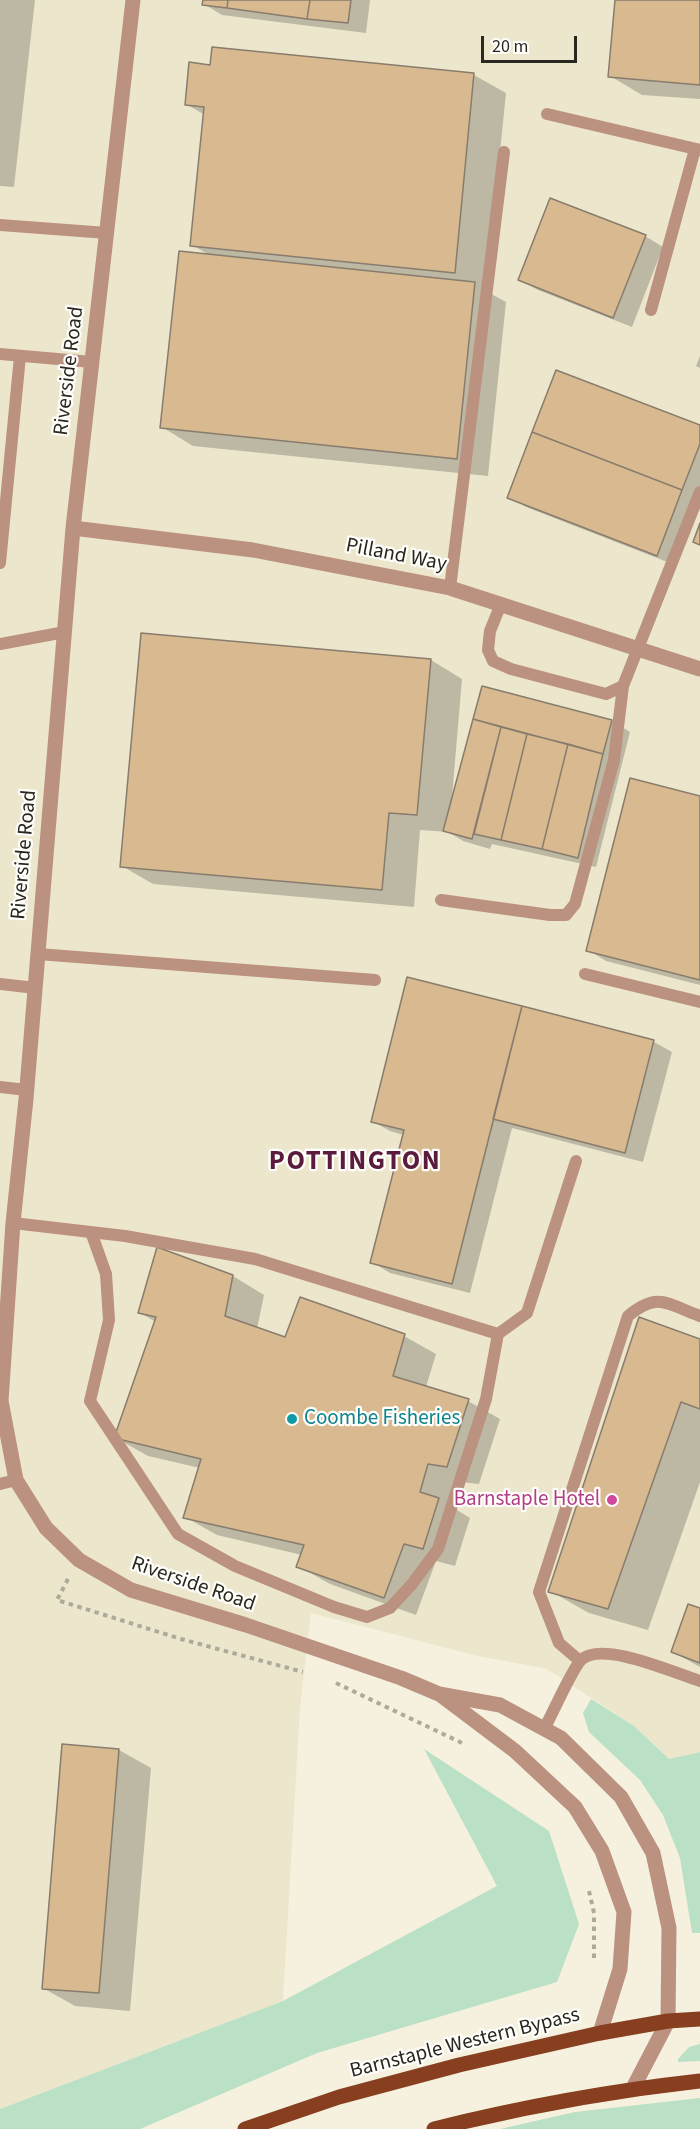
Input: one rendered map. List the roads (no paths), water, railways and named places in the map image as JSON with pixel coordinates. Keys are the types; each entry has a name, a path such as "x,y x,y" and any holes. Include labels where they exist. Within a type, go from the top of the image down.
{"main road":[{"name":"Barnstaple Western Bypass","path":"244,2129 339,2097 459,2065 600,2033 668,2021 700,2019"},
{"path":"434,2129 580,2097 633,2088 700,2081"}],"street":[{"name":"Riverside Road","path":"134,0 74,528 36,988 4,1327 1,1401 16,1480 46,1528 79,1560 131,1590 246,1625 401,1678 439,1694 500,1705 561,1738 621,1797 653,1853 669,1928 668,2021 633,2088"},
{"name":"Pilland Way","path":"74,528 253,550 450,588 700,669"},
{"name":"Riverside Road","path":"439,1694 515,1750 575,1808 602,1851 624,1912 620,1970 600,2033"}],"lane":[{"path":"547,114 697,150 651,310"},
{"path":"450,588 504,152"},
{"path":"0,225 107,233"},
{"path":"0,354 92,362"},
{"path":"0,563 20,356"},
{"path":"441,900 550,915 566,915 575,904 614,760 623,686 700,492"},
{"path":"501,604 490,631 488,650 493,661 511,669 606,694 623,686"},
{"path":"0,644 65,633"},
{"path":"38,954 375,980"},
{"path":"585,974 700,1002"},
{"path":"0,984 36,988"},
{"path":"0,1087 27,1090"},
{"path":"92,1232 105,1275 109,1320 90,1401 178,1534 235,1566 334,1607 367,1617 390,1608 412,1584 438,1549 486,1399 498,1334 527,1313 576,1161"},
{"path":"14,1223 125,1236 255,1259 498,1334"},
{"path":"580,1661 560,1643 539,1592 628,1316 642,1304 657,1300 700,1317"},
{"path":"0,1484 16,1480"},
{"path":"544,1730 580,1661 591,1653 614,1653 700,1681"}],"place":[{"name":"Coombe Fisheries","path":"292,1419"},
{"name":"Barnstaple Hotel","path":"612,1500"}],"district":[{"name":"POTTINGTON","path":"355,1163"}]}
